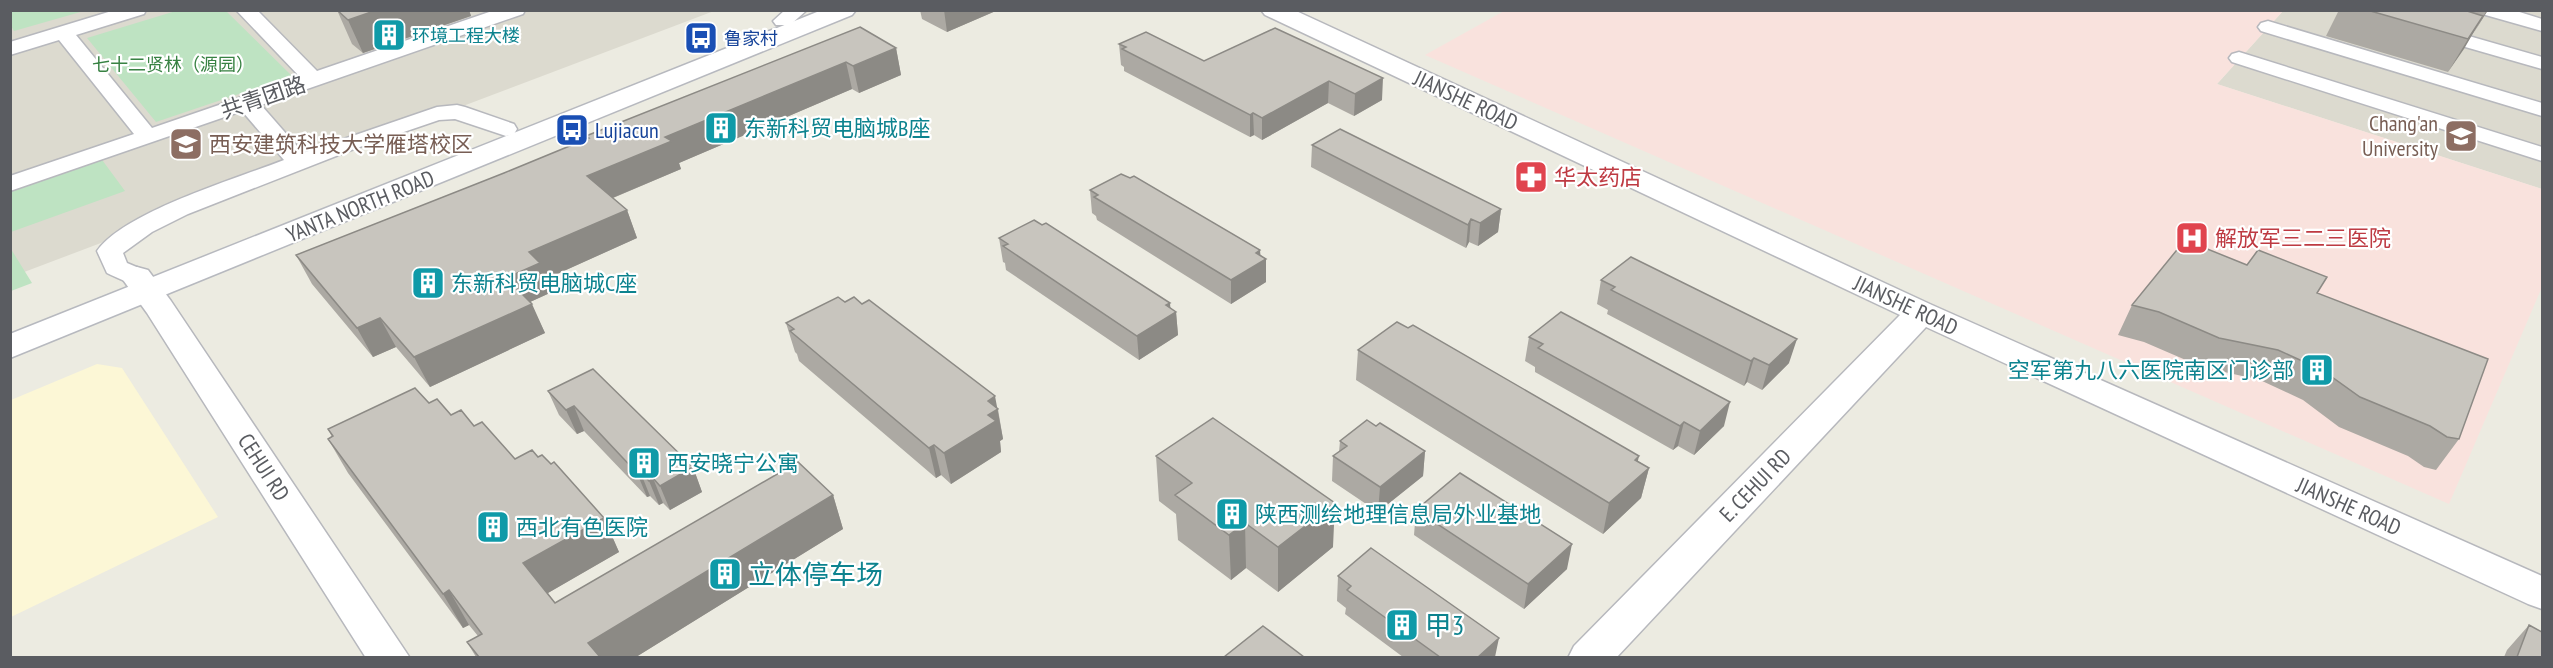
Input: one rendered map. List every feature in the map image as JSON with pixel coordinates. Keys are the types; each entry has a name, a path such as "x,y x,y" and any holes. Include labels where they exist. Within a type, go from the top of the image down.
{"street":[{"path":"10,49 137,10"},
{"path":"245,10 314,80"},
{"name":"共青团路","path":"10,184 516,10"},
{"name":"YANTA NORTH ROAD","path":"10,347 142,285 506,129 810,10"},
{"name":"YANTA NORTH ROAD","path":"10,327 142,285 844,10"},
{"name":"JIANSHE ROAD","path":"1273,10 1921,312 2542,593"},
{"path":"2489,10 2542,26"},
{"path":"2268,27 2542,110"},
{"path":"2417,27 2542,63"},
{"path":"64,33 148,137"},
{"path":"2239,58 2542,154"},
{"path":"247,103 299,163"},
{"path":"142,285 116,268 110,250 126,236 174,211 436,114 457,112 506,129"},
{"name":"CEHUI RD","path":"142,285 389,657"},
{"name":"E. CEHUI RD","path":"1589,657 1921,312"}],"shaded area":[{"name":"西安建筑科技大学雁塔校区","path":"11,11 714,11 11,277"},
{"name":"解放军三二三医院","path":"1504,11 2283,11 2217,84 2542,189 2542,287 2449,504 1425,55"},
{"name":"Chang'an University","path":"2283,11 2542,11 2542,189 2217,84"},
{"path":"97,364 122,368 218,517 11,617 11,400"}],"green space":[{"path":"11,10 84,11 14,31 11,26"},
{"name":"七十二贤林（源园）","path":"179,10 226,11 292,76 156,122 87,38"},
{"path":"97,153 125,191 11,232 11,183"},
{"path":"11,249 32,283 10,291"}],"building":[{"path":"337,10 377,10 348,20"},
{"path":"2367,10 2464,10 2483,16 2468,39"},
{"path":"860,27 896,48 853,66 846,62 665,137 672,141 587,176 627,210 529,252 540,263 506,278 532,304 414,357 380,318 357,328 296,255 504,173 589,138 586,136"},
{"path":"1275,28 1383,78 1355,94 1329,81 1262,118 1253,113 1250,115 1122,49 1126,47 1119,44 1146,32 1204,61"},
{"path":"1340,129 1501,209 1480,223 1471,219 1468,225 1312,145"},
{"path":"1121,174 1130,178 1134,176 1260,250 1256,253 1266,259 1231,280 1094,197 1098,195 1090,190"},
{"path":"1034,220 1042,225 1046,223 1170,303 1166,305 1176,312 1137,336 1003,246 1008,244 999,238"},
{"path":"2185,240 2247,265 2258,250 2327,277 2317,293 2488,359 2459,439 2447,437 2430,426 2360,397 2322,370 2278,350 2219,338 2159,312 2132,305"},
{"path":"1631,257 1797,339 1769,365 1754,358 1751,361 1611,290 1615,287 1601,280"},
{"path":"838,297 845,302 854,297 862,304 869,300 995,396 988,401 998,409 988,415 996,421 944,453 934,445 929,448 790,331 794,329 786,323"},
{"path":"1561,312 1730,402 1700,431 1684,422 1680,426 1538,348 1543,344 1529,337"},
{"path":"1397,322 1408,328 1413,325 1639,456 1635,460 1649,468 1609,503 1358,350"},
{"path":"593,369 693,467 660,486 653,478 649,481 640,471 637,473 574,406 566,410 548,391"},
{"path":"415,388 429,403 437,399 451,415 461,410 474,426 482,422 515,459 532,450 538,457 542,455 551,464 554,462 604,518 523,563 555,603 798,462 833,495 588,643 600,657 479,657 467,642 482,634 449,590 443,594 328,439 333,436 328,429"},
{"path":"1213,418 1335,503 1278,547 1245,523 1229,535 1175,495 1192,483 1156,456"},
{"path":"1367,420 1376,426 1380,423 1425,451 1380,487 1333,456 1347,446 1340,441"},
{"path":"1460,473 1572,544 1528,584 1416,510"},
{"path":"1371,548 1499,638 1478,657 1440,657 1347,590 1351,586 1338,576"},
{"path":"2529,625 2542,632 2542,657 2517,657"},
{"path":"1263,626 1304,657 1224,657"}],"place":[{"name":"环境工程大楼","path":"389,35"},
{"name":"鲁家村","path":"701,38"},
{"name":"东新科贸电脑城B座","path":"721,128"},
{"name":"Lujiacun","path":"572,130"},
{"name":"Chang'an University","path":"2461,136"},
{"name":"西安建筑科技大学雁塔校区","path":"186,144"},
{"name":"华太药店","path":"1531,177"},
{"name":"解放军三二三医院","path":"2192,238"},
{"name":"东新科贸电脑城C座","path":"428,283"},
{"name":"空军第九八六医院南区门诊部","path":"2317,370"},
{"name":"西安晓宁公寓","path":"644,463"},
{"name":"陕西测绘地理信息局外业基地","path":"1232,514"},
{"name":"西北有色医院","path":"493,527"},
{"name":"立体停车场","path":"725,574"},
{"name":"甲3","path":"1402,625"}]}
